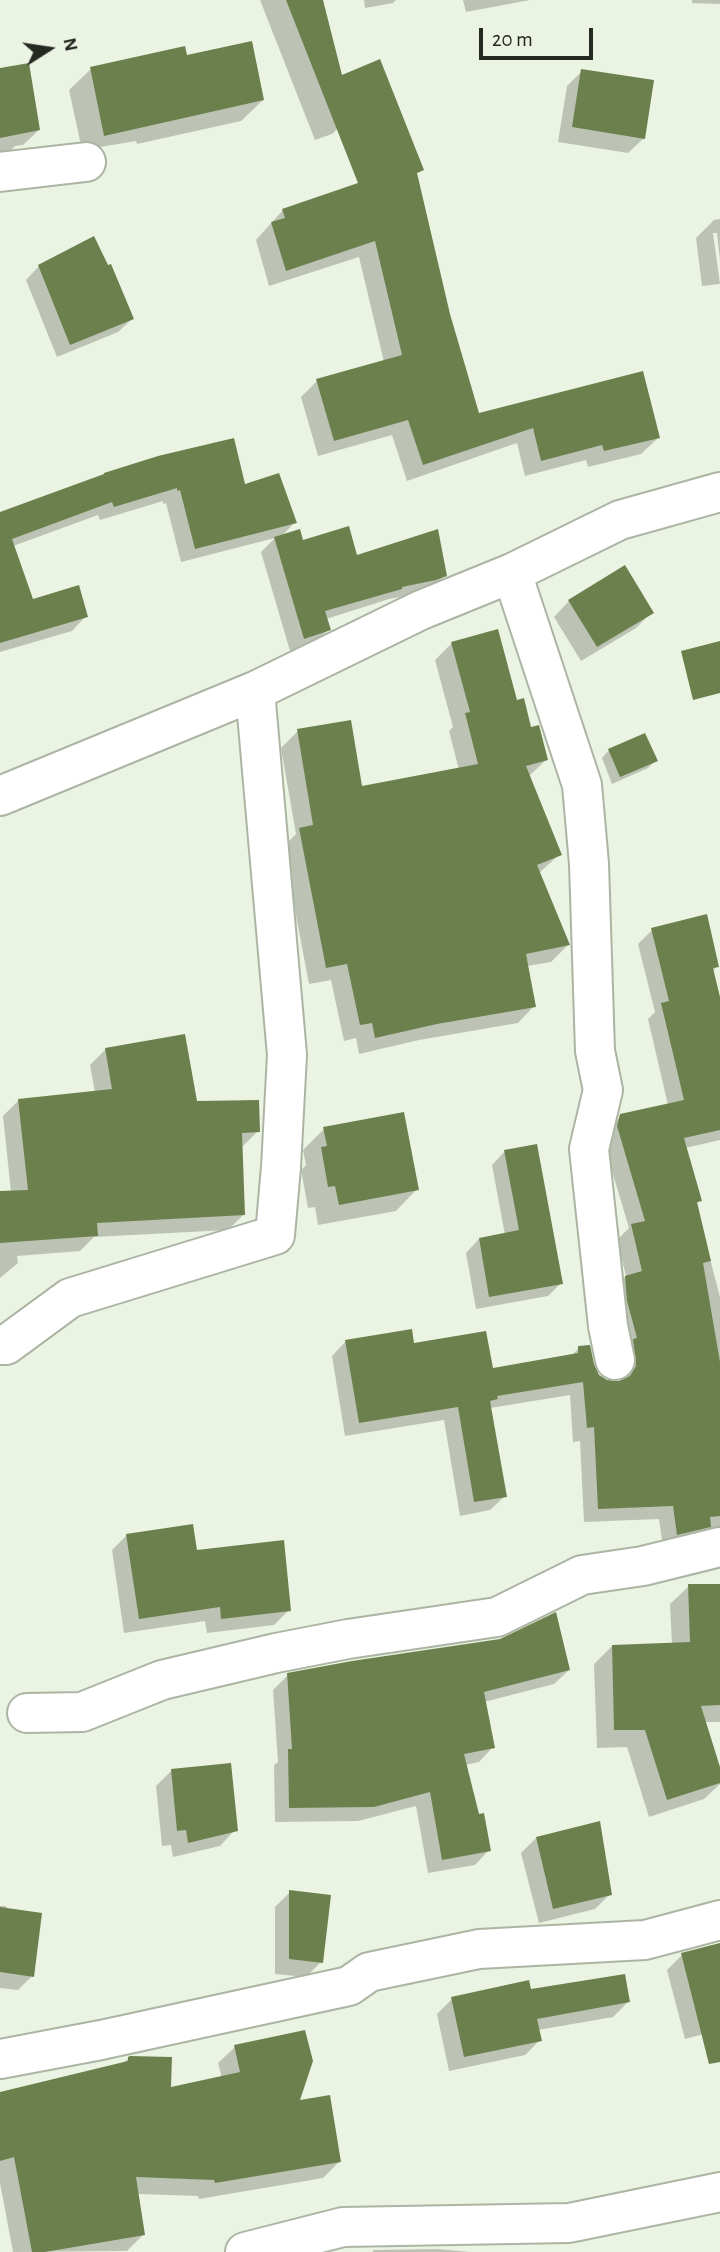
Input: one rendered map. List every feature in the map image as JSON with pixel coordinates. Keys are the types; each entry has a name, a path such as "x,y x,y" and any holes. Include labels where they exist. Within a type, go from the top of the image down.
{"street":[{"path":"0,172 86,162"},
{"path":"0,796 255,691 421,610 512,573 620,520 720,492"},
{"path":"512,573 582,785 589,864 595,1051 603,1090 589,1149 608,1326 615,1360"},
{"path":"0,1345 6,1345 70,1298 275,1235 282,1167 287,1055 266,791 255,691"},
{"path":"27,1713 82,1712 162,1679 348,1639 497,1617 582,1575 643,1566 720,1547"},
{"path":"0,2059 349,1986 369,1972 479,1949 645,1940 720,1920"},
{"path":"245,2252 343,2227 569,2223 720,2192"}],"building":[{"path":"286,0 323,0 342,75 380,59 424,170 417,173 450,314 479,413 643,371 660,438 604,451 602,445 541,461 533,428 423,465 408,420 334,441 316,379 402,355 375,241 286,271 271,222 285,218 282,209 358,183"},
{"path":"252,41 264,100 104,136 90,67 185,46 187,55"},
{"path":"29,63 40,130 0,138 0,68"},
{"path":"581,69 654,80 645,139 572,127"},
{"path":"94,236 108,265 111,264 134,319 70,345 38,265"},
{"path":"234,438 245,484 279,473 297,523 195,549 180,490 177,491 177,488 114,507 112,502 12,539 33,599 79,585 88,617 0,643 0,512 104,473 158,456"},
{"path":"349,526 357,555 438,529 447,576 325,611 331,630 304,639 274,537 300,529 303,540"},
{"path":"625,565 654,613 597,647 568,600"},
{"path":"498,629 517,700 524,698 531,727 539,725 548,760 526,766 562,855 537,865 570,945 526,954 536,1007 375,1038 372,1023 360,1025 347,964 326,968 299,828 313,825 297,729 351,720 362,786 478,764 465,713 470,712 451,642"},
{"path":"720,641 720,693 693,700 681,651"},
{"path":"645,733 658,761 620,777 608,749"},
{"path":"707,914 719,967 713,968 720,997 720,1130 684,1138 702,1201 697,1202 711,1261 703,1263 720,1362 720,1516 710,1517 711,1527 677,1535 673,1506 598,1509 594,1427 587,1428 583,1382 497,1396 498,1399 490,1401 507,1497 474,1502 458,1407 359,1423 345,1340 412,1329 414,1343 486,1331 493,1368 578,1353 578,1346 590,1345 599,1375 607,1380 619,1381 630,1376 636,1366 633,1339 637,1338 627,1301 625,1276 642,1271 631,1224 645,1221 617,1126 620,1114 684,1100 661,1003 669,1001 651,928"},
{"path":"185,1034 197,1101 259,1100 260,1132 242,1133 245,1215 97,1223 98,1236 0,1243 0,1191 28,1190 18,1099 112,1089 105,1048"},
{"path":"404,1112 419,1190 339,1205 335,1186 328,1187 321,1147 327,1146 323,1127"},
{"path":"537,1144 563,1284 489,1297 479,1238 519,1230 504,1150"},
{"path":"193,1524 197,1550 284,1540 291,1611 221,1619 220,1607 139,1619 126,1534"},
{"path":"688,1584 720,1584 720,1705 701,1706 720,1767 720,1783 667,1800 645,1730 614,1730 612,1645 690,1642"},
{"path":"556,1612 570,1670 484,1692 495,1748 464,1754 479,1814 484,1813 491,1851 442,1860 430,1792 374,1807 289,1808 288,1749 292,1749 287,1673 500,1639"},
{"path":"231,1763 238,1831 188,1843 186,1830 177,1831 171,1769"},
{"path":"600,1821 612,1895 553,1909 536,1837"},
{"path":"289,1890 331,1895 323,1963 289,1959"},
{"path":"0,1907 42,1913 34,1977 0,1972"},
{"path":"720,1943 720,2062 709,2064 681,1953"},
{"path":"625,1974 630,2002 537,2019 542,2041 464,2057 451,1997 529,1980 531,1989"},
{"path":"305,2030 313,2061 300,2100 330,2095 341,2162 215,2183 214,2180 136,2177 145,2235 32,2252 14,2157 0,2161 0,2092 128,2061 130,2056 172,2057 171,2087 240,2072 234,2045"}]}
